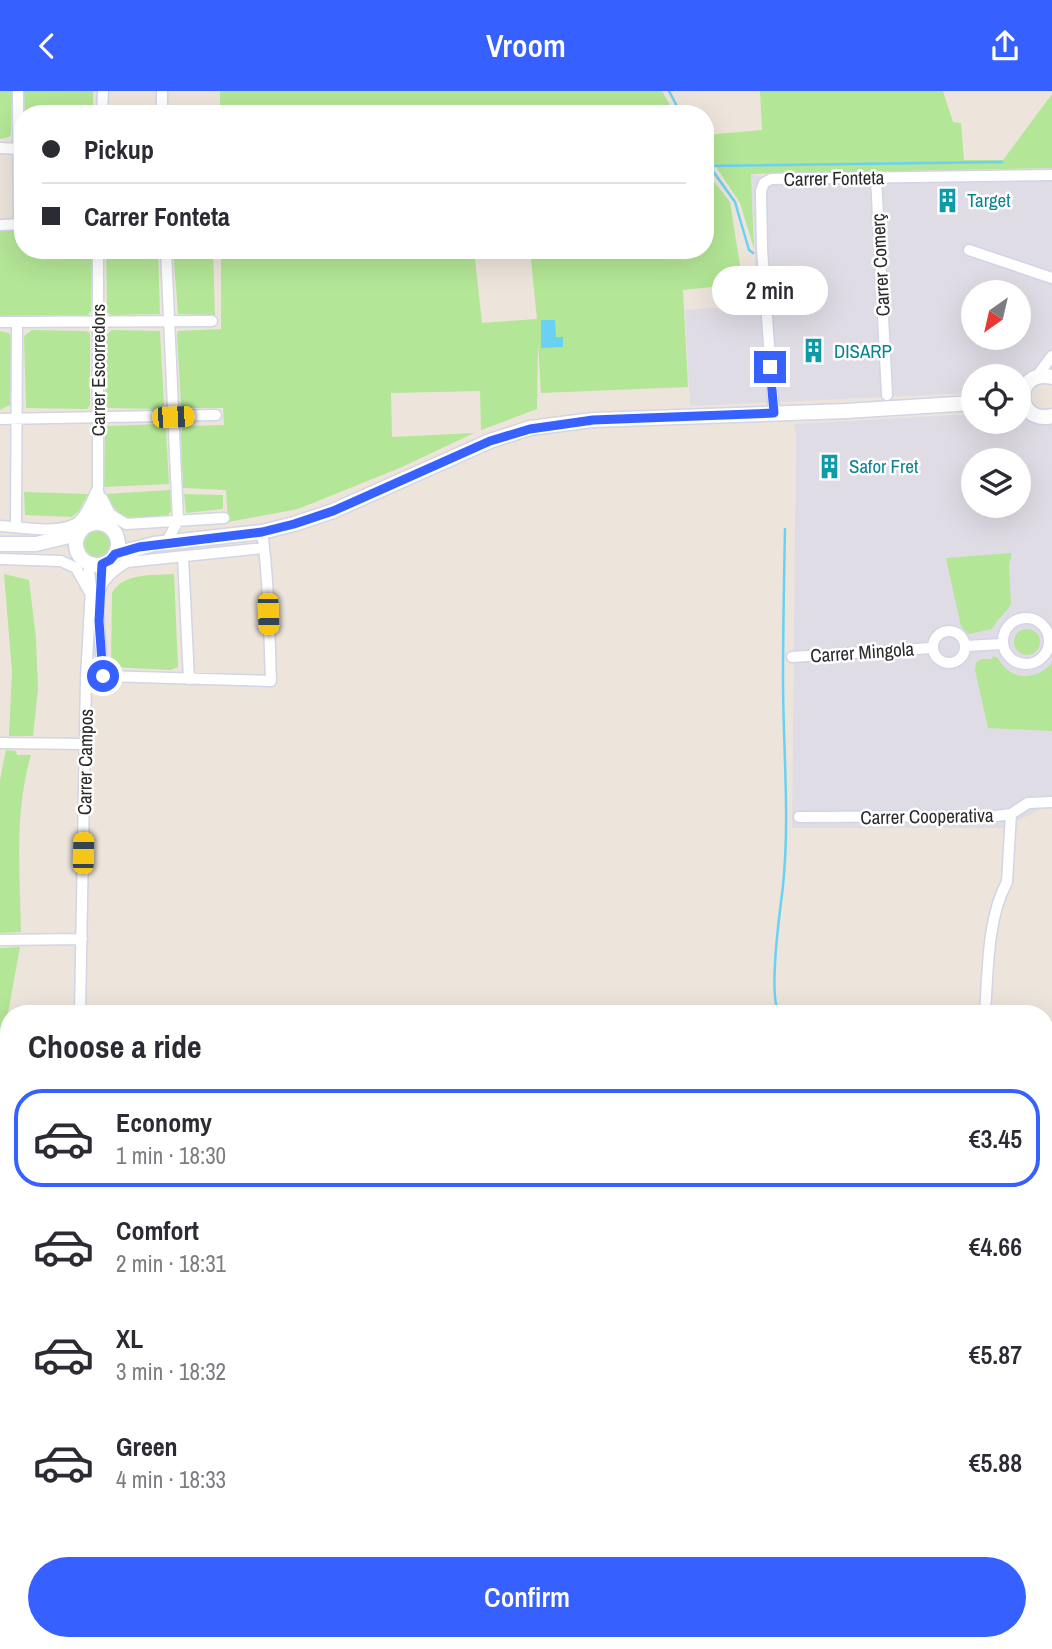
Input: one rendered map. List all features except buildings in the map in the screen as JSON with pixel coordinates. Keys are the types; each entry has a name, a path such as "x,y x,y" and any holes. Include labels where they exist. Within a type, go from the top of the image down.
{"street":[{"name":"Carrer Fonteta","path":"774,413 762,249 762,186 771,179 1052,175"},
{"name":"Carrer Comerç","path":"876,177 887,395"},
{"path":"969,250 1052,278"},
{"name":"Carrer Escorredors","path":"98,259 98,489 101,515 113,531"},
{"path":"160,543 178,521 166,259"},
{"path":"0,323 212,321"},
{"path":"16,526 17,323"},
{"path":"1034,381 1052,356"},
{"path":"115,554 160,543 262,532 333,511 490,441 530,429 593,420 846,411 961,404"},
{"path":"1031,412 1038,417 1052,416"},
{"path":"0,419 216,415"},
{"path":"98,489 110,514 126,524 224,518"},
{"path":"0,526 47,529 77,522 87,511 98,489"},
{"name":"Carrer Escorredors","path":"83,529 98,489"},
{"path":"36,544 99,523 113,531 160,543"},
{"path":"83,529 76,546 89,560 96,590 103,676 271,681 262,532"},
{"path":"0,544 36,544 89,560 110,560 115,554 118,541 113,531"},
{"path":"86,679 96,590 114,569 127,562 264,548"},
{"path":"183,557 189,678"},
{"path":"0,559 61,561 76,568 96,590"},
{"path":"1025,618 1044,627 1051,641 1044,656 1031,664 1016,662 1010,658 1003,644 1010,624 1025,618"},
{"path":"86,679 92,669 99,621"},
{"path":"947,631 959,634 965,646 960,659 948,663 940,661 932,648 938,635 947,631"},
{"path":"965,646 1003,644"},
{"name":"Carrer Mingola","path":"792,657 932,648"},
{"name":"Carrer Campos","path":"80,1005 86,679"},
{"path":"0,743 85,744"},
{"name":"Carrer Cooperativa","path":"799,817 985,816 1011,814 1028,803 1052,802"},
{"path":"986,1005 991,940 1002,892 1007,882 1011,814"},
{"path":"0,940 82,939"}],"shaded area":[{"path":"1052,168 1052,364 1031,375 1031,364 961,364 961,394 690,406 685,310 757,305 751,174 765,177"},
{"path":"953,415 961,415 961,434 1031,434 1031,417 1052,417 1052,807 1043,808 1003,828 792,828 794,424"}],"green space":[{"path":"0,91 12,91 11,134 0,139"},
{"path":"24,91 93,91 93,105 25,105"},
{"path":"220,91 662,91 670,105 220,105"},
{"path":"760,91 943,91 953,122 961,123 964,160 1003,160 1052,94 1052,168 751,174 754,249 740,203 714,164 714,134 762,130"},
{"path":"714,182 730,202 743,284 683,290 688,387 541,393 538,344 537,409 481,430 480,391 391,393 392,437 474,433 402,467 298,509 228,522 226,490 183,488 183,426 224,425 223,408 184,408 181,405 177,335 178,331 221,329 221,259 475,259 482,323 537,319 531,259 714,259"},
{"path":"0,231 14,231 14,259 92,259 91,311 88,315 0,316"},
{"path":"106,259 158,259 160,314 107,313"},
{"path":"174,259 213,259 215,315 178,314"},
{"path":"32,330 90,333 90,405 87,409 26,408 24,336"},
{"path":"112,330 160,331 164,405 160,409 106,408 105,336"},
{"path":"0,331 9,333 11,338 10,405 0,410"},
{"path":"162,424 166,430 169,484 104,487 105,429 108,426"},
{"path":"170,490 171,511 168,515 138,518 124,516 118,512 106,494"},
{"path":"24,492 88,494 79,511 72,517 25,515"},
{"path":"184,494 223,495 223,509 186,513"},
{"path":"97,523 112,529 118,544 112,559 97,565 82,559 76,544 82,529"},
{"path":"1012,553 1009,566 1011,604 992,629 968,634 961,626 946,558"},
{"path":"4,574 29,580 36,638 38,689 33,736 9,736 12,672"},
{"path":"174,574 178,667 171,670 111,667 112,593 117,586 131,578"},
{"path":"1027,629 1036,633 1040,642 1036,651 1027,655 1018,651 1014,642 1018,633"},
{"path":"993,656 1009,671 1024,676 1038,673 1052,663 1052,731 988,728 975,670 976,663 981,659 992,659"},
{"path":"6,750 16,751 17,755 31,755 20,821 21,932 0,933 0,780"},
{"path":"20,947 9,1005 0,1005 0,948"}],"water":[{"path":"541,320 555,320 556,337 563,337 563,347 541,348"}],"waterway":[{"path":"669,91 676,105"},
{"path":"714,166 1002,162"},
{"path":"714,173 735,202 749,250 753,253"},
{"path":"777,1005 775,971 786,834 783,678 785,529"}],"place":[{"name":"Target","path":"947,200"},
{"name":"DISARP","path":"814,351"},
{"name":"Safor Fret","path":"829,466"}],"route":[{"path":"103,676 99,621 100,579 102,564 115,554 154,544 262,532 294,524 333,511 490,441 530,429 593,420 774,413 770,367"}]}
